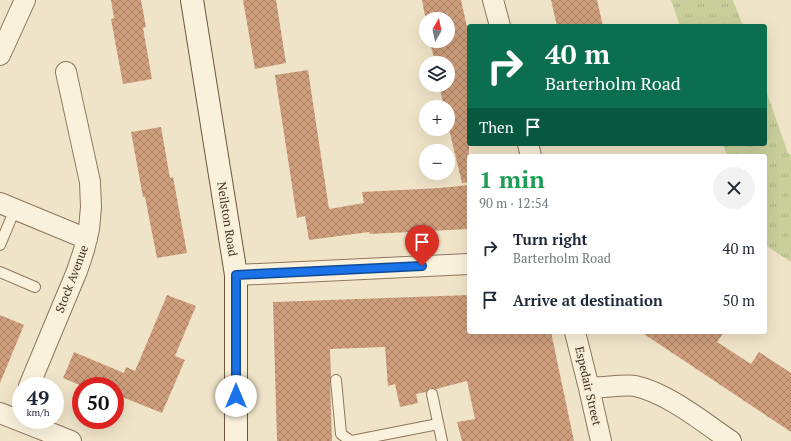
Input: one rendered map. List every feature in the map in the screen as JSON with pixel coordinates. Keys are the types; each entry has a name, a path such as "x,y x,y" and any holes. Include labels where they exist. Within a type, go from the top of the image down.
{"main road":[{"name":"Neilston Road","path":"192,0 236,275 236,441"}],"street":[{"path":"0,55 24,0"},
{"path":"493,0 499,24"},
{"name":"Stock Avenue","path":"33,377 77,271 87,239 91,207 90,182 66,72"},
{"path":"8,206 87,239"},
{"path":"236,275 467,264"},
{"name":"Espedair Street","path":"576,334 601,441"},
{"path":"589,388 634,386 655,393 672,402 732,441"},
{"path":"47,429 71,441"}],"lane":[{"path":"0,245 8,206"},
{"path":"0,272 35,287"},
{"path":"336,380 341,434 351,441 438,424"},
{"path":"432,394 442,441"}],"green space":[{"path":"671,0 733,0 742,24 679,24"},
{"path":"767,94 788,153 791,155 791,262 767,246 767,154 726,154 724,146 767,146"}],"building":[{"path":"111,0 141,0 146,27 143,28 152,79 123,84 111,19 114,18"},
{"path":"243,0 276,0 286,63 255,69"},
{"path":"422,0 461,0 467,27 467,146 469,146 469,154 467,154 467,182 462,183 455,154 455,144 453,144 451,136 455,136 455,100 442,100 441,92 455,92 455,56 433,56 432,48 455,48 455,12 424,12"},
{"path":"551,0 597,0 603,24 557,24"},
{"path":"308,70 329,209 364,203 362,192 467,185 467,229 370,234 369,232 309,240 305,216 297,218 275,75"},
{"path":"161,127 170,178 173,177 187,253 157,258 145,197 143,197 131,132"},
{"path":"167,295 196,306 175,356 185,360 162,413 124,398 124,377 72,377 72,382 63,377 74,352 124,373 126,367 135,371"},
{"path":"467,295 467,334 551,334 574,441 462,441 457,422 475,419 467,381 436,389 430,388 426,392 416,394 418,403 400,407 395,384 388,386 385,347 330,349 332,441 277,441 273,302"},
{"path":"0,315 24,325 0,383"},
{"path":"644,334 723,334 717,342 751,364 759,352 791,373 791,432"}],"route":[{"path":"236,396 236,275 422,266"}]}
